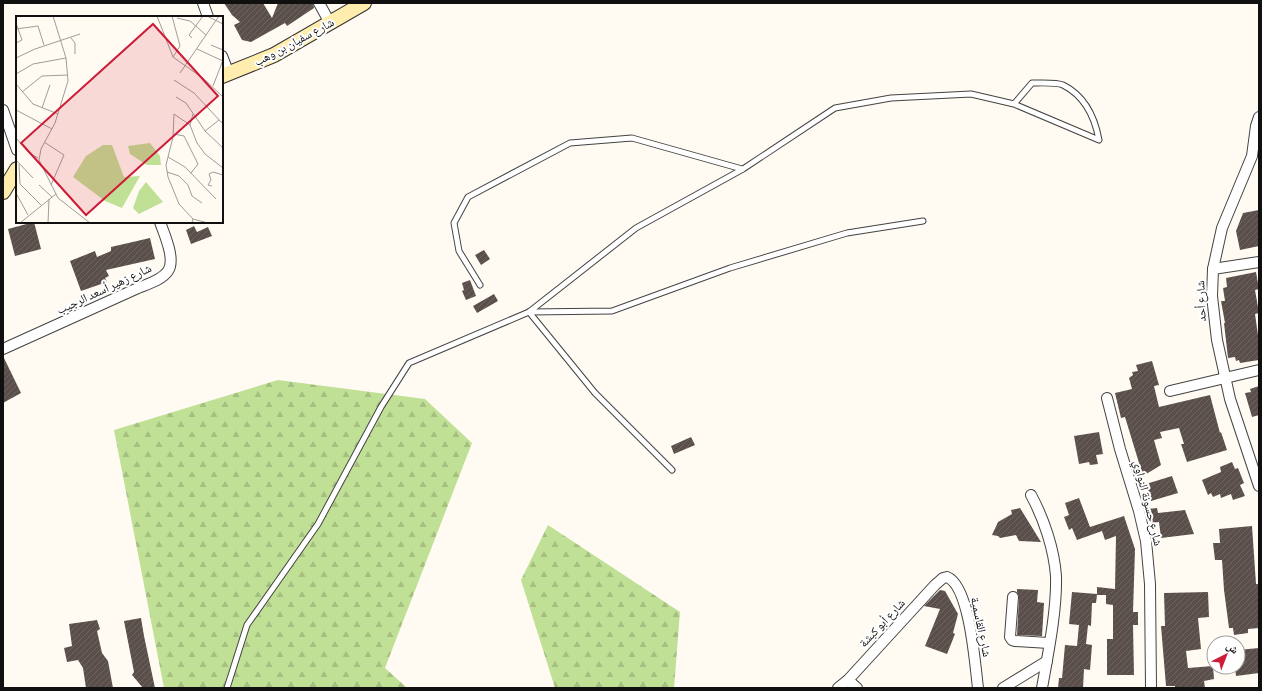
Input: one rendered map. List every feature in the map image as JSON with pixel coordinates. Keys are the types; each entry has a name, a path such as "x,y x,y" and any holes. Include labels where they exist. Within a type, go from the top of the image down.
{"street":[{"path":"203,3 208,16"},
{"path":"320,3 330,23"},
{"name":"شارع سفيان بن وهب","path":"225,75 274,55 364,3"},
{"path":"223,62 225,75"},
{"path":"3,110 16,147"},
{"name":"شارع أحد","path":"1259,116 1256,126 1252,156 1222,228 1213,269 1212,296 1215,323 1225,378 1236,421 1259,486"},
{"path":"3,192 16,171"},
{"name":"شارع زهير أسعد الرجيب","path":"3,349 138,288 157,279 168,271 171,264 170,251 160,223"},
{"path":"1213,269 1259,262"},
{"path":"1170,391 1259,370"},
{"name":"شارع حسونة النواوي","path":"1107,398 1146,541 1150,584 1151,688"},
{"path":"1031,495 1038,508 1044,525 1056,575 1054,609 1042,688"},
{"name":"شارع أبو كبشة","path":"838,688 848,680 935,585 943,578 947,577"},
{"name":"شارع القاسمية","path":"947,577 954,582 958,589 967,616 972,636 978,688"},
{"path":"1013,597 1010,637 1012,640 1049,643"},
{"path":"1003,688 1047,661"},
{"path":"848,680 857,688"}],"lane":[{"path":"228,688 248,625 318,524 381,407 409,363 529,312 636,228 742,169 835,108 891,98 972,94 1014,104 1099,140 1093,116 1082,99 1062,84 1032,83 1014,104"},
{"path":"480,285 459,251 454,223 468,198 570,143 632,138 742,169"},
{"path":"529,312 612,311 730,268 847,233 923,221"},
{"path":"529,312 594,393 672,470"}],"green space":[{"path":"278,380 425,399 472,443 385,668 407,688 164,688 114,430"},
{"path":"548,525 680,612 674,688 555,688 521,580"}],"building":[{"path":"224,3 263,3 272,18 278,3 313,3 314,8 287,26 285,23 251,42 242,40 234,25 240,22 232,15"},
{"path":"1259,210 1259,246 1240,250 1236,231 1243,213"},
{"path":"34,223 41,249 15,256 8,229"},
{"path":"194,226 197,232 208,227 212,236 191,244 186,230"},
{"path":"150,238 155,259 106,270 109,276 105,278 107,282 81,291 70,261 95,251 97,257 111,251 111,247"},
{"path":"484,250 490,259 481,265 475,255"},
{"path":"1256,272 1259,289 1255,290 1259,313 1255,314 1259,342 1259,360 1240,363 1239,360 1236,361 1235,357 1228,358 1225,323 1221,301 1225,301 1223,288 1227,287 1226,278"},
{"path":"470,280 476,296 466,300 462,291 464,290 462,283"},
{"path":"494,294 498,301 477,313 473,306"},
{"path":"3,356 21,393 3,403"},
{"path":"1152,361 1159,385 1154,386 1159,407 1210,395 1220,433 1221,432 1227,450 1187,462 1181,444 1184,444 1179,428 1160,432 1162,438 1154,440 1161,465 1143,476 1125,417 1121,418 1115,393 1132,389 1129,378 1133,375 1132,372 1138,371 1136,365"},
{"path":"1259,386 1259,415 1252,417 1245,393 1251,392 1250,389"},
{"path":"1099,432 1103,454 1096,455 1098,464 1090,465 1089,462 1079,464 1074,436"},
{"path":"691,437 695,445 674,454 671,446"},
{"path":"1232,462 1235,469 1238,468 1244,483 1240,485 1245,496 1233,500 1231,494 1221,498 1220,494 1213,497 1211,493 1208,495 1202,480 1221,472 1220,467"},
{"path":"1172,476 1178,493 1151,501 1146,484"},
{"path":"1079,498 1090,527 1124,516 1135,549 1133,612 1138,612 1138,625 1133,625 1134,675 1107,675 1107,639 1113,639 1113,605 1106,604 1106,595 1097,595 1096,603 1092,603 1091,626 1088,625 1086,644 1092,645 1090,670 1084,669 1083,688 1058,688 1059,678 1062,678 1065,645 1077,646 1079,625 1069,624 1072,592 1097,594 1097,587 1115,589 1116,536 1105,540 1102,531 1077,540 1072,528 1069,530 1064,517 1069,515 1065,503"},
{"path":"1020,508 1041,542 1019,541 1016,535 1000,538 992,535 998,522 1012,514 1011,510"},
{"path":"1157,508 1158,513 1185,510 1194,534 1161,538 1159,522 1150,523 1148,509"},
{"path":"1252,526 1256,584 1259,584 1259,628 1248,629 1248,633 1234,635 1233,628 1229,628 1222,560 1215,560 1213,543 1220,543 1219,529"},
{"path":"1017,589 1038,590 1037,602 1044,603 1042,636 1017,635 1019,597"},
{"path":"940,590 945,591 958,614 953,633 955,634 947,654 925,646 940,609 924,606"},
{"path":"1208,592 1209,617 1198,618 1201,649 1186,651 1188,668 1206,667 1206,675 1214,675 1214,679 1204,681 1205,688 1175,688 1175,686 1166,686 1161,626 1165,626 1164,593"},
{"path":"141,618 155,688 143,688 132,675 134,672 124,621"},
{"path":"97,620 100,629 97,631 102,653 108,661 113,688 86,688 83,668 78,660 67,662 64,648 72,646 69,624"},
{"path":"1259,648 1259,673 1246,675 1246,649"}]}
